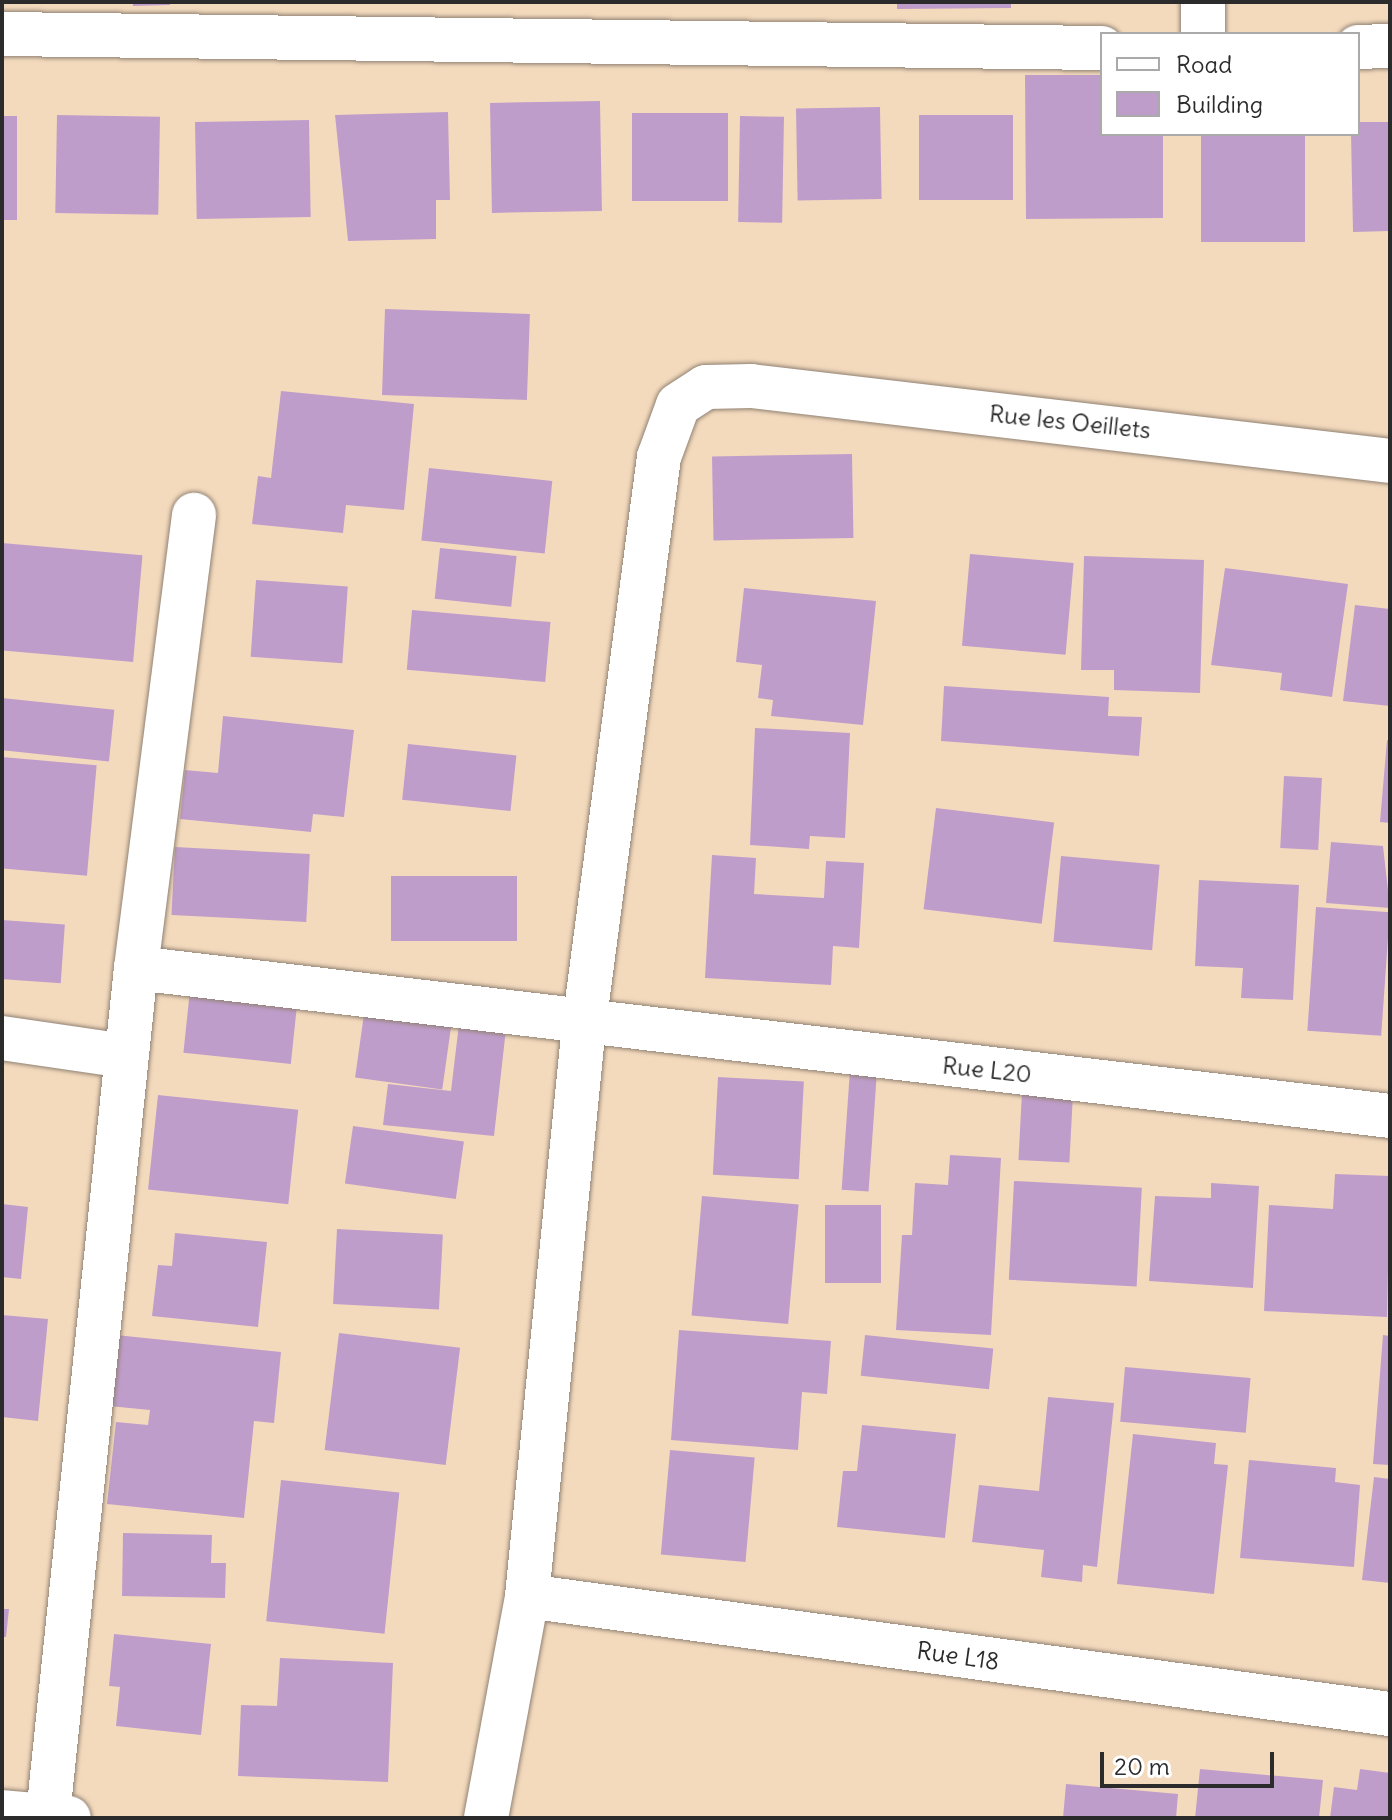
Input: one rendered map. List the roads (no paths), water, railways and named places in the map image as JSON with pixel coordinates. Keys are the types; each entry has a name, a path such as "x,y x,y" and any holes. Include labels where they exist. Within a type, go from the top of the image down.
{"street":[{"path":"1203,2 1203,32"},
{"path":"2,34 1100,48"},
{"path":"1360,47 1390,46"},
{"name":"Rue les Oeillets","path":"486,1818 527,1596 584,1025 664,429 678,405 706,387 751,386 1390,461"},
{"path":"2,1812 58,1817 126,1056 194,515"},
{"name":"Rue L20","path":"136,968 584,1025 1390,1116"},
{"path":"2,1038 126,1056"},
{"name":"Rue L18","path":"527,1596 1390,1714"}]}
